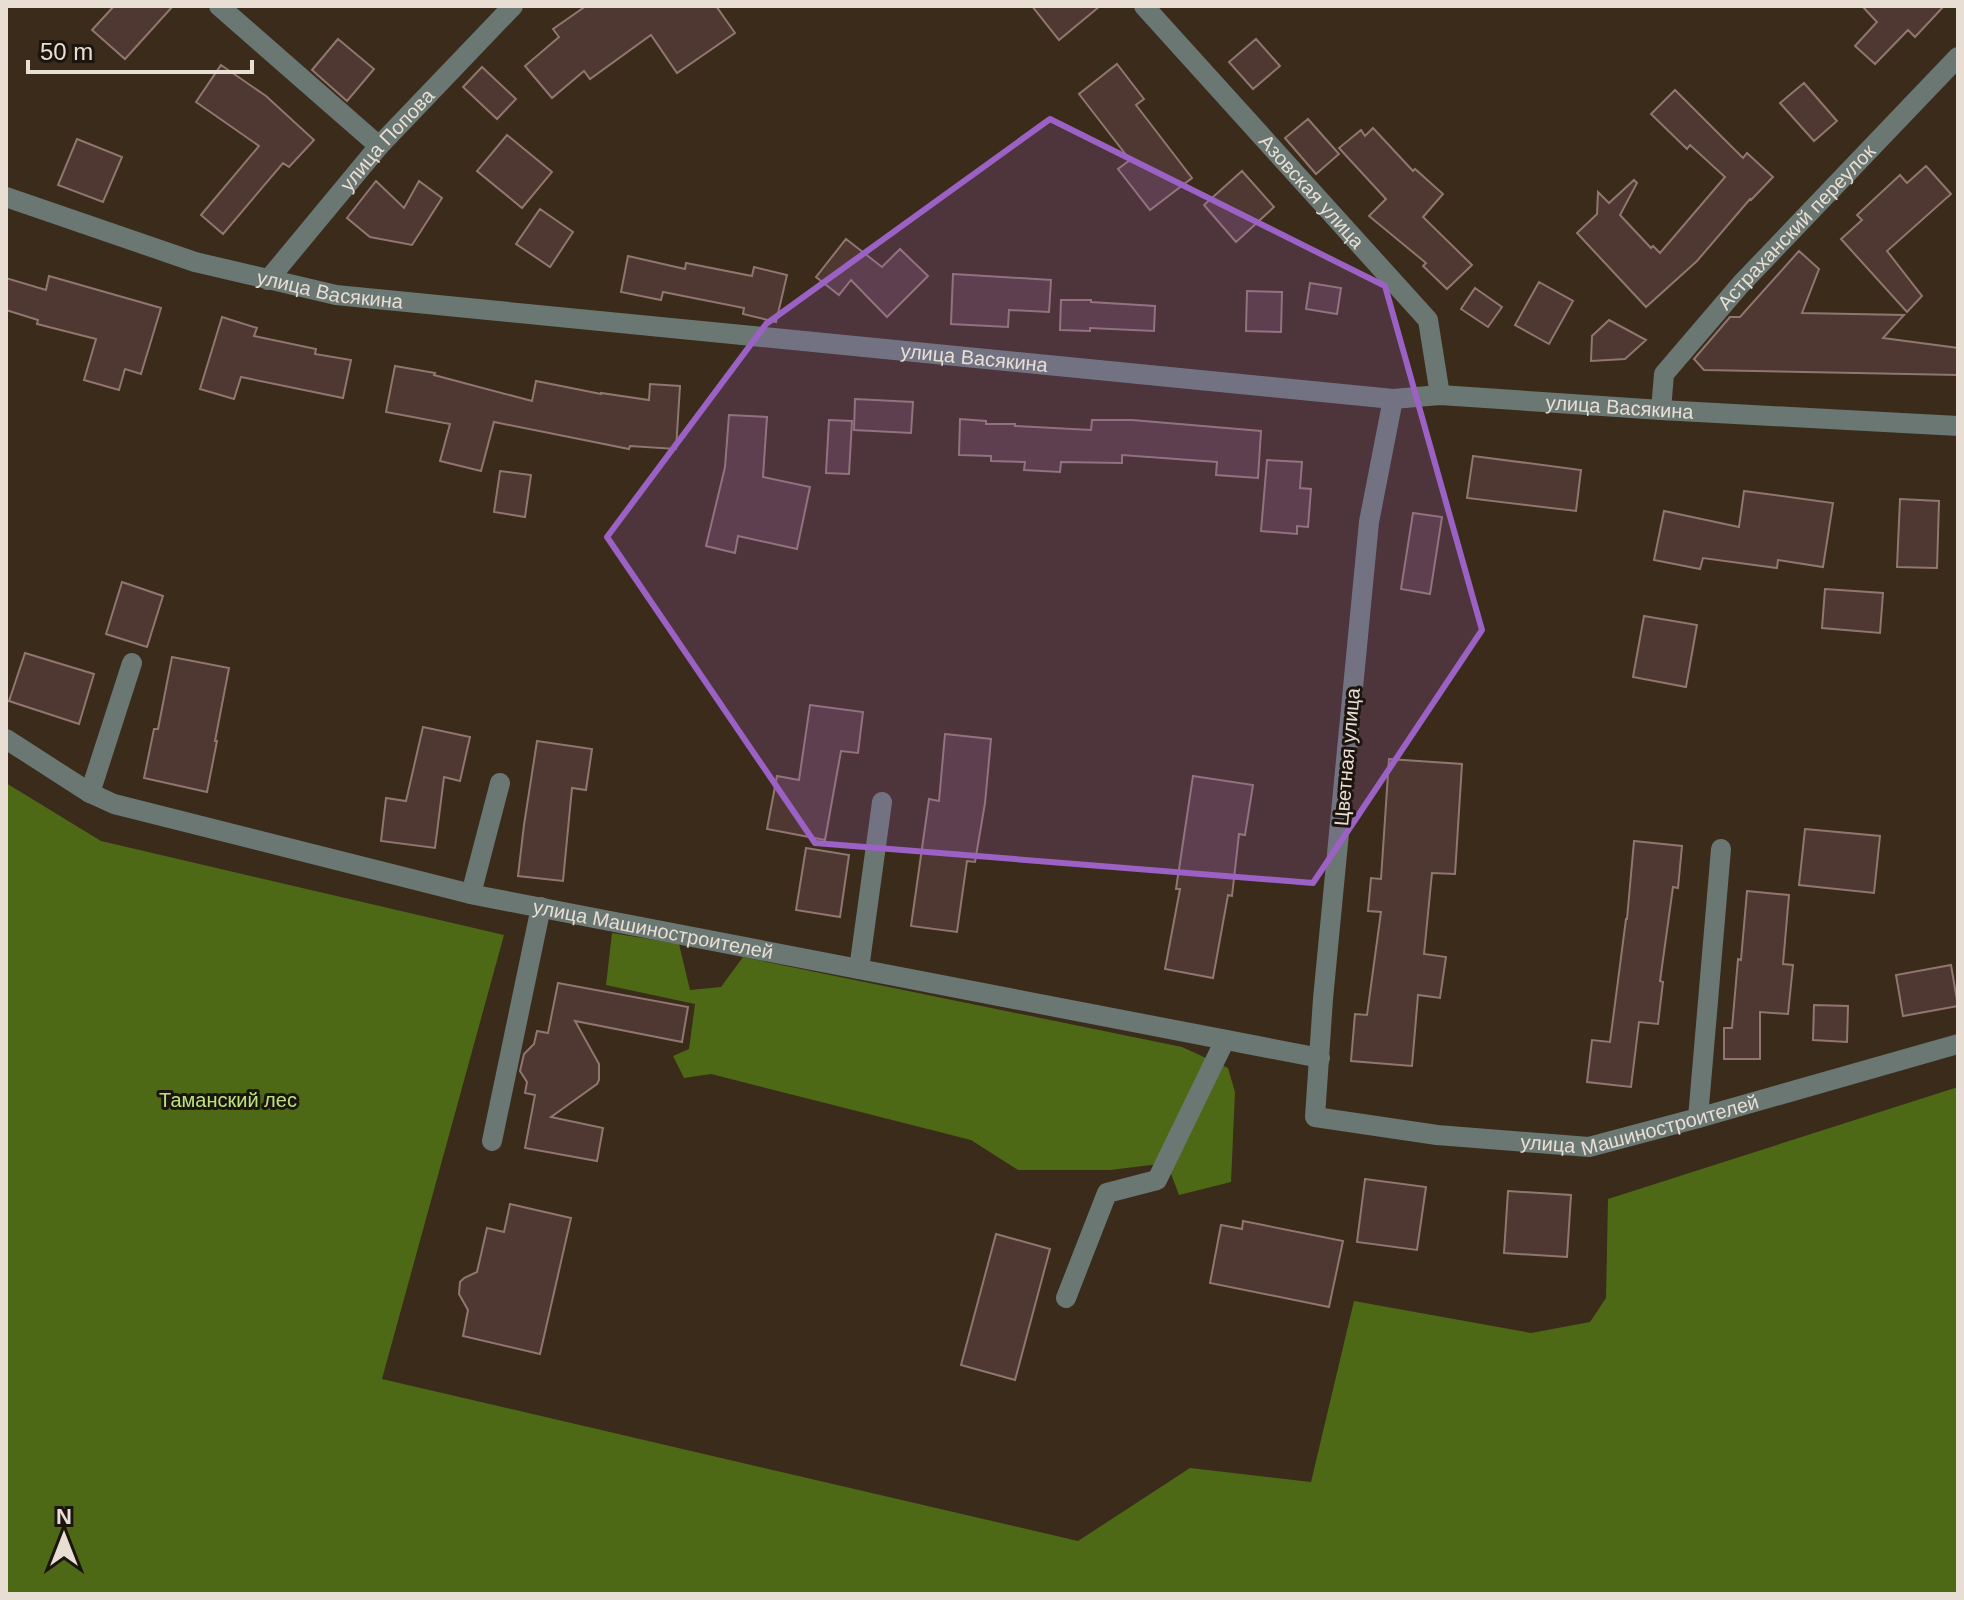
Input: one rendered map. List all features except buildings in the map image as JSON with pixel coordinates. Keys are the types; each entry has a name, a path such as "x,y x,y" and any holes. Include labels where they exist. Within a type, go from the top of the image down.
{"street":[{"path":"219,6 379,146"},
{"name":"улица Попова","path":"268,280 379,146 513,6"},
{"name":"Азовская улица","path":"1144,6 1428,320 1440,395"},
{"name":"Астраханский переулок","path":"1661,410 1664,374 1741,284 1958,57"},
{"name":"улица Васякина","path":"6,197 195,262 336,295 1393,399 1440,395 1958,426"},
{"name":"Цветная улица","path":"1315,1117 1323,999 1369,522 1393,399"},
{"path":"90,793 132,663"},
{"name":"улица Машиностроителей","path":"6,739 90,793 114,804 471,894 1320,1058"},
{"path":"471,894 500,783"},
{"path":"859,969 882,802"},
{"path":"1698,1118 1721,849"},
{"path":"492,1141 541,907"},
{"path":"1066,1298 1107,1193 1157,1180 1225,1040"},
{"name":"улица Машиностроителей","path":"1315,1117 1437,1135 1589,1147 1958,1044"}],"highlighted area":[{"path":"1050,119 1385,286 1482,630 1313,883 815,843 607,537 766,324"}],"green space":[{"name":"Таманский лес","path":"6,783 101,841 504,935 382,1379 1078,1541 1190,1468 1311,1482 1354,1301 1531,1333 1590,1322 1606,1298 1608,1199 1958,1087 1958,1594 6,1594"},
{"path":"612,933 679,944 690,990 721,987 743,957 1182,1047 1228,1068 1235,1092 1231,1182 1179,1195 1167,1163 1110,1170 1018,1170 971,1140 711,1074 684,1078 673,1056 689,1049 695,1004 606,985"}]}
